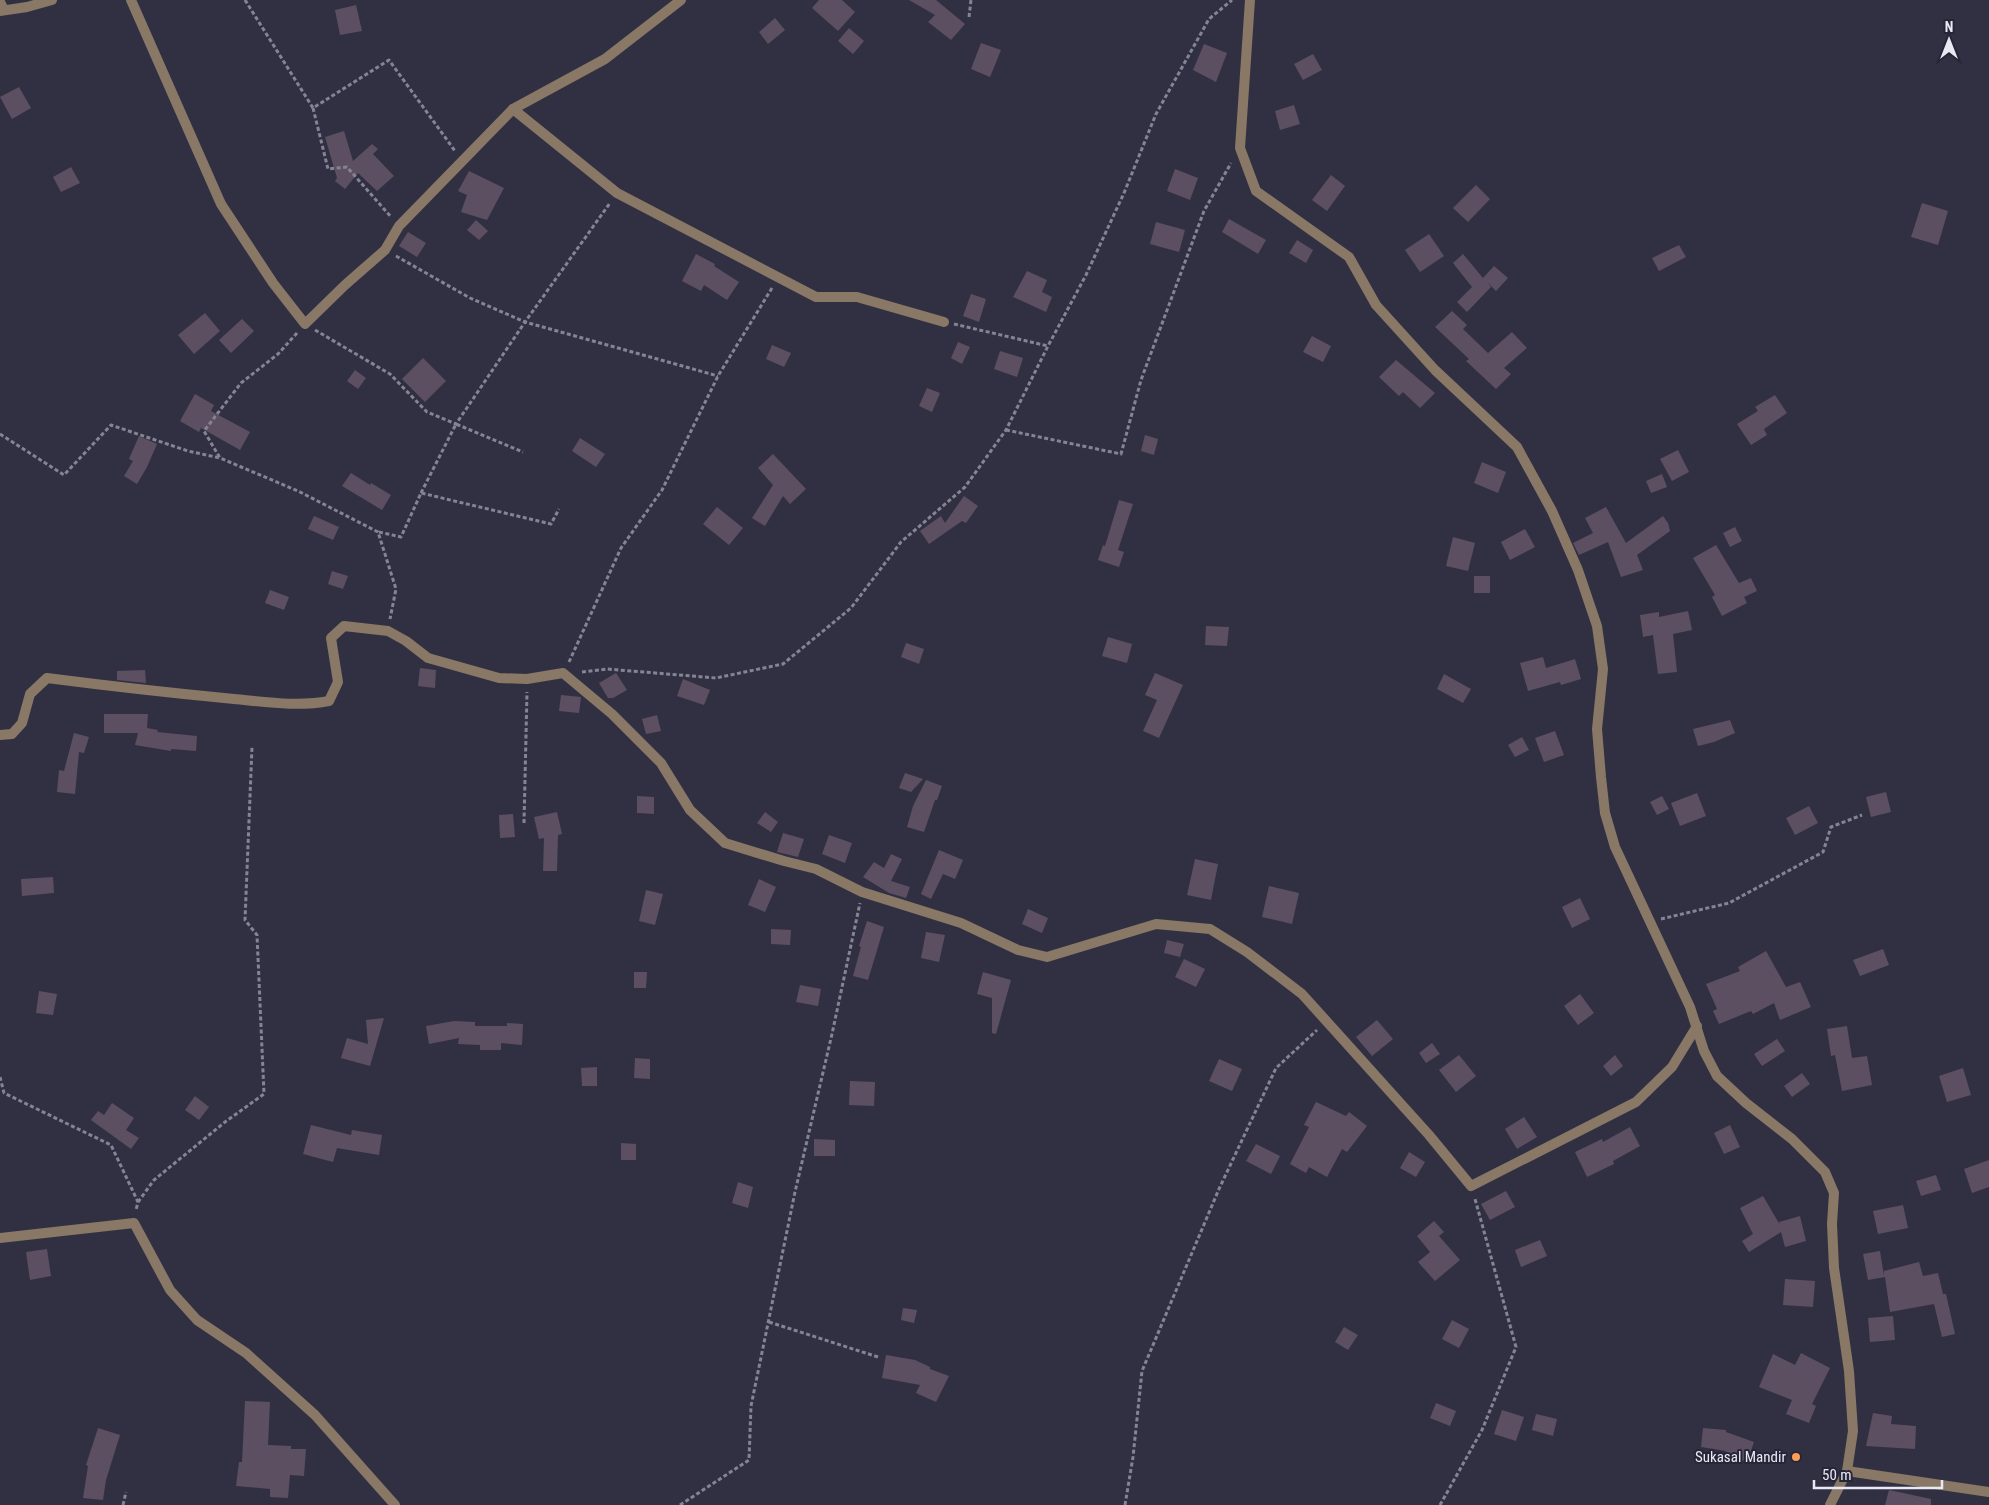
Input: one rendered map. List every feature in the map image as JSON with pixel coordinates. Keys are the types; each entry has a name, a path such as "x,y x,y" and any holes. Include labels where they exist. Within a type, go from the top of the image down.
{"street":[{"path":"1,7 27,7 52,0"},
{"path":"131,0 221,204 273,283 305,324 385,250 399,226 513,108 605,60 681,0"},
{"path":"1250,0 1240,148 1256,191 1349,257 1376,305 1435,370 1517,447 1552,510 1578,570 1597,626 1603,669 1597,729 1605,813 1616,847 1690,1007 1704,1051 1717,1076 1746,1103 1792,1139 1825,1172 1834,1193 1832,1224 1834,1268 1849,1371 1853,1431 1847,1471 1830,1505"},
{"path":"513,108 618,193 816,297 857,297 944,322"},
{"path":"0,735 12,734 22,724 30,694 47,678 170,693 266,702 310,705 329,701 338,682 331,638 344,626 388,631 406,641 428,658 499,678 527,679 563,673 612,714 661,763 690,810 725,843 816,869 862,892 961,923 1018,950 1047,957 1156,924 1210,929 1247,952 1302,994 1430,1135 1471,1186 1636,1102 1672,1067 1696,1026"},
{"path":"0,1238 134,1223 170,1290 197,1320 246,1353 315,1415 395,1505"},
{"path":"1847,1471 1989,1492"}],"path":[{"path":"245,0 313,108 328,170 347,167 399,226"},
{"path":"969,17 972,0"},
{"path":"563,673 607,669 716,678 783,664 851,608 901,542 965,487 1006,430 1086,275 1124,193 1156,114 1209,19 1232,0"},
{"path":"313,108 389,60 462,160"},
{"path":"1006,430 1121,454 1140,380 1204,211 1240,148"},
{"path":"0,434 64,475 111,425 188,451 220,458 298,491 378,532 401,537 456,424 525,322 618,193"},
{"path":"385,250 470,298 525,322 718,376"},
{"path":"563,673 621,548 662,490 718,376 778,278"},
{"path":"944,322 1048,346"},
{"path":"220,458 204,431 241,383 278,354 305,324 390,374 427,412 523,452"},
{"path":"421,493 551,524 559,509"},
{"path":"378,532 396,589 388,631"},
{"path":"524,823 527,679"},
{"path":"134,1223 138,1202 154,1180 225,1122 264,1094 257,935 246,920 252,747"},
{"path":"1651,922 1729,903 1822,852 1831,827 1862,815"},
{"path":"680,1505 749,1460 751,1406 770,1322 794,1192 832,1034 862,892"},
{"path":"1125,1505 1133,1458 1142,1372 1219,1189 1276,1068 1326,1020"},
{"path":"0,1077 4,1093 111,1145 138,1202"},
{"path":"1440,1505 1482,1430 1516,1347 1471,1186"},
{"path":"770,1322 878,1357"},
{"path":"123,1505 126,1492"}],"building":[{"path":"819,0 842,0 855,12 838,31 812,8"},
{"path":"909,0 936,0 965,24 951,40 928,22 935,15"},
{"path":"356,5 362,31 340,35 335,10"},
{"path":"775,18 785,30 768,44 759,32"},
{"path":"849,28 864,41 853,54 838,41"},
{"path":"981,43 1001,50 990,77 971,69"},
{"path":"1204,44 1227,53 1216,82 1193,70"},
{"path":"1313,54 1322,70 1303,80 1294,64"},
{"path":"19,87 31,108 12,119 0,97"},
{"path":"1294,105 1300,124 1280,130 1275,111"},
{"path":"344,131 353,161 372,144 378,149 373,154 394,176 377,191 358,173 345,189 335,181 337,178 325,137"},
{"path":"71,167 80,183 61,192 53,177"},
{"path":"1175,169 1198,178 1190,200 1167,191"},
{"path":"469,171 504,188 487,220 461,212 467,195 458,191"},
{"path":"1331,175 1345,186 1327,211 1312,200"},
{"path":"1476,185 1490,199 1468,222 1453,208"},
{"path":"1922,203 1948,211 1938,245 1911,237"},
{"path":"1229,219 1266,240 1258,254 1222,232"},
{"path":"476,220 488,231 479,240 467,230"},
{"path":"1156,222 1185,230 1179,252 1150,244"},
{"path":"408,232 426,243 417,257 399,246"},
{"path":"1429,234 1444,256 1420,272 1405,250"},
{"path":"1297,240 1313,250 1306,263 1289,253"},
{"path":"1679,245 1686,257 1659,271 1652,258"},
{"path":"696,254 715,264 714,266 739,282 727,300 704,285 701,291 682,281"},
{"path":"1463,254 1483,278 1494,266 1508,278 1496,291 1487,282 1491,287 1467,312 1457,302 1472,287 1453,263"},
{"path":"1027,271 1047,280 1042,292 1052,297 1046,312 1013,297"},
{"path":"971,294 986,299 979,322 963,316"},
{"path":"1452,311 1467,325 1463,329 1488,353 1512,332 1527,348 1504,368 1511,374 1496,389 1466,361 1469,359 1435,327"},
{"path":"205,313 220,331 194,354 178,335"},
{"path":"242,319 254,331 231,353 219,340"},
{"path":"1312,336 1331,346 1323,362 1303,352"},
{"path":"958,342 970,347 962,364 951,358"},
{"path":"772,345 791,353 784,367 766,359"},
{"path":"1000,351 1023,358 1017,377 994,369"},
{"path":"423,358 446,381 425,402 402,379"},
{"path":"1396,360 1435,393 1420,408 1403,392 1399,396 1379,377"},
{"path":"355,370 366,378 358,389 347,381"},
{"path":"927,388 940,393 932,412 919,406"},
{"path":"195,394 214,405 211,411 250,432 240,450 201,428 199,432 180,421"},
{"path":"1775,395 1787,413 1764,429 1767,435 1751,445 1737,424 1758,411 1755,407"},
{"path":"1145,435 1158,439 1154,455 1141,451"},
{"path":"139,436 157,444 137,484 124,476 133,461 129,459"},
{"path":"580,438 605,454 596,467 572,451"},
{"path":"1678,450 1689,472 1672,481 1660,459"},
{"path":"773,454 806,489 790,504 783,496 765,526 752,518 773,485 758,468"},
{"path":"1482,462 1506,472 1498,493 1474,483"},
{"path":"351,473 391,495 382,510 342,486"},
{"path":"1662,474 1667,487 1651,493 1646,481"},
{"path":"964,496 978,506 966,523 962,521 929,544 920,531 941,516 945,523"},
{"path":"1119,500 1133,504 1118,550 1124,552 1119,567 1098,560 1103,545 1105,546"},
{"path":"717,507 743,528 729,545 703,524"},
{"path":"1606,507 1626,543 1663,516 1668,523 1670,531 1637,555 1643,570 1621,577 1608,542 1579,555 1573,543 1593,533 1585,518"},
{"path":"314,516 339,527 333,540 308,529"},
{"path":"1735,527 1742,541 1730,547 1723,533"},
{"path":"1525,529 1535,547 1510,560 1501,542"},
{"path":"1453,537 1475,543 1468,571 1446,566"},
{"path":"1716,545 1739,583 1751,578 1757,591 1744,597 1747,603 1722,616 1712,597 1715,595 1693,558"},
{"path":"332,571 348,576 343,589 328,584"},
{"path":"1474,576 1490,576 1490,593 1474,593"},
{"path":"270,590 289,597 284,610 265,603"},
{"path":"1688,611 1692,630 1673,634 1677,672 1658,674 1653,635 1643,637 1640,615 1659,612 1659,617"},
{"path":"1206,626 1229,627 1227,646 1205,645"},
{"path":"1108,637 1132,644 1127,663 1102,656"},
{"path":"906,643 924,649 919,664 901,657"},
{"path":"1543,657 1546,668 1575,659 1581,679 1561,685 1560,682 1528,691 1520,663"},
{"path":"420,668 436,670 435,688 418,686"},
{"path":"145,670 146,683 117,680 117,671"},
{"path":"616,673 627,690 613,698 608,698 599,683"},
{"path":"1155,673 1183,685 1159,738 1143,731 1157,700 1145,695"},
{"path":"1444,674 1471,689 1463,703 1437,689"},
{"path":"683,679 710,690 704,705 677,696"},
{"path":"561,695 581,697 579,713 559,711"},
{"path":"104,714 148,714 147,728 158,730 157,732 197,736 196,751 171,749 171,751 135,745 138,733 104,733"},
{"path":"657,715 661,731 646,734 642,719"},
{"path":"1730,720 1735,733 1714,742 1698,746 1693,729"},
{"path":"1555,731 1564,755 1544,762 1535,738"},
{"path":"74,733 89,737 84,753 79,752 75,794 57,792 59,770 64,771"},
{"path":"1522,737 1529,750 1515,757 1508,745"},
{"path":"905,773 923,779 911,792 899,788"},
{"path":"926,780 942,786 924,832 907,827 913,806"},
{"path":"1886,792 1891,812 1871,817 1866,797"},
{"path":"1697,793 1706,816 1680,826 1671,803"},
{"path":"637,796 654,797 654,814 637,813"},
{"path":"1662,796 1669,809 1657,815 1650,802"},
{"path":"1809,806 1818,823 1795,835 1786,818"},
{"path":"557,812 562,834 558,835 557,871 543,871 544,838 539,839 534,817"},
{"path":"765,812 778,822 771,832 757,823"},
{"path":"513,814 515,837 500,838 499,815"},
{"path":"783,833 804,839 798,857 777,852"},
{"path":"829,835 852,843 845,863 822,854"},
{"path":"939,850 963,860 955,879 943,874 931,899 921,894"},
{"path":"891,854 902,859 891,881 910,887 906,898 889,893 863,877 874,862 884,868"},
{"path":"1195,859 1218,864 1211,900 1187,895"},
{"path":"53,877 54,893 22,896 21,879"},
{"path":"759,879 776,887 765,912 748,905"},
{"path":"1269,886 1299,893 1292,924 1262,917"},
{"path":"646,890 663,894 655,925 639,921"},
{"path":"1580,898 1590,919 1572,928 1562,907"},
{"path":"1028,909 1048,918 1042,933 1022,924"},
{"path":"867,921 884,927 868,980 853,976 861,947 859,946"},
{"path":"771,929 791,930 790,945 771,944"},
{"path":"926,932 945,935 939,962 921,958"},
{"path":"1167,940 1184,944 1180,957 1164,953"},
{"path":"1883,949 1889,965 1860,976 1853,960"},
{"path":"1766,951 1786,987 1800,982 1811,1007 1780,1020 1774,1003 1753,1014 1751,1011 1719,1024 1713,1011 1717,1009 1706,984 1740,971 1738,967"},
{"path":"1184,959 1205,969 1196,987 1175,977"},
{"path":"634,972 647,972 646,988 634,988"},
{"path":"983,972 1011,980 996,1034 992,1033 992,998 977,994"},
{"path":"800,985 821,989 818,1006 796,1002"},
{"path":"39,991 57,994 53,1015 36,1013"},
{"path":"1580,994 1594,1013 1578,1025 1564,1006"},
{"path":"384,1018 370,1066 341,1058 347,1038 368,1044 366,1020"},
{"path":"1377,1020 1393,1039 1372,1056 1356,1037"},
{"path":"454,1021 475,1022 475,1026 507,1026 507,1023 523,1024 522,1045 501,1043 501,1050 480,1050 480,1045 458,1044 459,1038 429,1044 426,1026"},
{"path":"1847,1026 1852,1058 1867,1056 1872,1085 1842,1091 1835,1055 1831,1056 1827,1029"},
{"path":"1777,1039 1785,1051 1762,1066 1754,1054"},
{"path":"1432,1043 1440,1054 1426,1063 1419,1053"},
{"path":"1459,1055 1476,1076 1456,1092 1439,1070"},
{"path":"1615,1055 1623,1066 1611,1076 1603,1066"},
{"path":"635,1058 650,1059 650,1079 634,1078"},
{"path":"1219,1059 1242,1069 1232,1091 1209,1081"},
{"path":"597,1067 597,1086 582,1086 581,1068"},
{"path":"1963,1068 1971,1095 1947,1102 1939,1076"},
{"path":"1802,1073 1810,1084 1792,1097 1784,1086"},
{"path":"850,1081 875,1082 874,1106 849,1105"},
{"path":"195,1096 209,1107 199,1120 185,1110"},
{"path":"1316,1102 1346,1116 1349,1112 1367,1126 1347,1152 1342,1149 1327,1177 1309,1167 1306,1173 1290,1164 1309,1127 1304,1125"},
{"path":"112,1103 134,1118 126,1130 139,1138 131,1149 91,1120 98,1111 104,1115"},
{"path":"1524,1117 1537,1137 1517,1149 1505,1129"},
{"path":"311,1125 351,1135 352,1130 382,1135 379,1155 337,1148 333,1162 303,1154"},
{"path":"1730,1125 1740,1147 1724,1154 1714,1133"},
{"path":"1630,1127 1640,1146 1613,1161 1614,1164 1587,1177 1575,1152 1602,1139 1603,1142"},
{"path":"814,1139 835,1140 835,1156 814,1156"},
{"path":"621,1143 636,1144 636,1160 621,1160"},
{"path":"1256,1144 1280,1156 1271,1174 1246,1161"},
{"path":"1409,1152 1425,1162 1416,1177 1400,1168"},
{"path":"1989,1160 1989,1187 1972,1193 1964,1169"},
{"path":"1936,1175 1941,1190 1921,1196 1916,1181"},
{"path":"738,1182 753,1187 748,1208 732,1203"},
{"path":"1506,1191 1515,1207 1490,1220 1481,1204"},
{"path":"1763,1196 1780,1225 1779,1222 1800,1216 1806,1241 1785,1247 1781,1232 1749,1252 1742,1241 1753,1234 1740,1208"},
{"path":"1903,1205 1908,1228 1878,1234 1873,1211"},
{"path":"1434,1221 1444,1232 1439,1236 1460,1260 1435,1281 1418,1262 1430,1252 1417,1236"},
{"path":"1540,1240 1547,1256 1521,1267 1515,1250"},
{"path":"47,1249 51,1276 30,1280 26,1252"},
{"path":"1880,1251 1884,1276 1884,1271 1919,1262 1923,1276 1938,1273 1943,1294 1946,1294 1955,1334 1942,1337 1934,1304 1890,1312 1885,1277 1868,1280 1863,1254"},
{"path":"1785,1279 1815,1281 1813,1307 1783,1305"},
{"path":"903,1308 917,1310 914,1323 901,1320"},
{"path":"1893,1316 1895,1340 1870,1342 1868,1318"},
{"path":"1452,1320 1469,1329 1459,1348 1442,1339"},
{"path":"1344,1327 1358,1335 1348,1350 1335,1342"},
{"path":"1801,1353 1830,1368 1812,1404 1816,1406 1809,1423 1786,1414 1792,1400 1759,1387 1773,1354 1795,1365"},
{"path":"886,1355 915,1360 930,1367 930,1369 949,1376 936,1402 916,1393 920,1385 882,1378"},
{"path":"245,1401 270,1402 268,1445 291,1446 291,1449 306,1449 304,1476 290,1475 288,1498 270,1497 270,1489 236,1486 239,1462 242,1462"},
{"path":"1436,1403 1456,1411 1450,1426 1430,1418"},
{"path":"1502,1410 1524,1417 1516,1441 1494,1434"},
{"path":"1873,1413 1892,1416 1891,1424 1916,1426 1915,1449 1866,1446"},
{"path":"1536,1414 1557,1419 1553,1436 1532,1430"},
{"path":"98,1428 120,1435 106,1480 103,1500 83,1498 88,1466 86,1465"},
{"path":"1703,1428 1726,1430 1726,1432 1754,1442 1747,1462 1725,1455 1726,1451 1701,1447"},
{"path":"1889,1490 1931,1499 1931,1505 1885,1505"}],"place":[{"name":"Sukasal Mandir","path":"1796,1457"}]}
